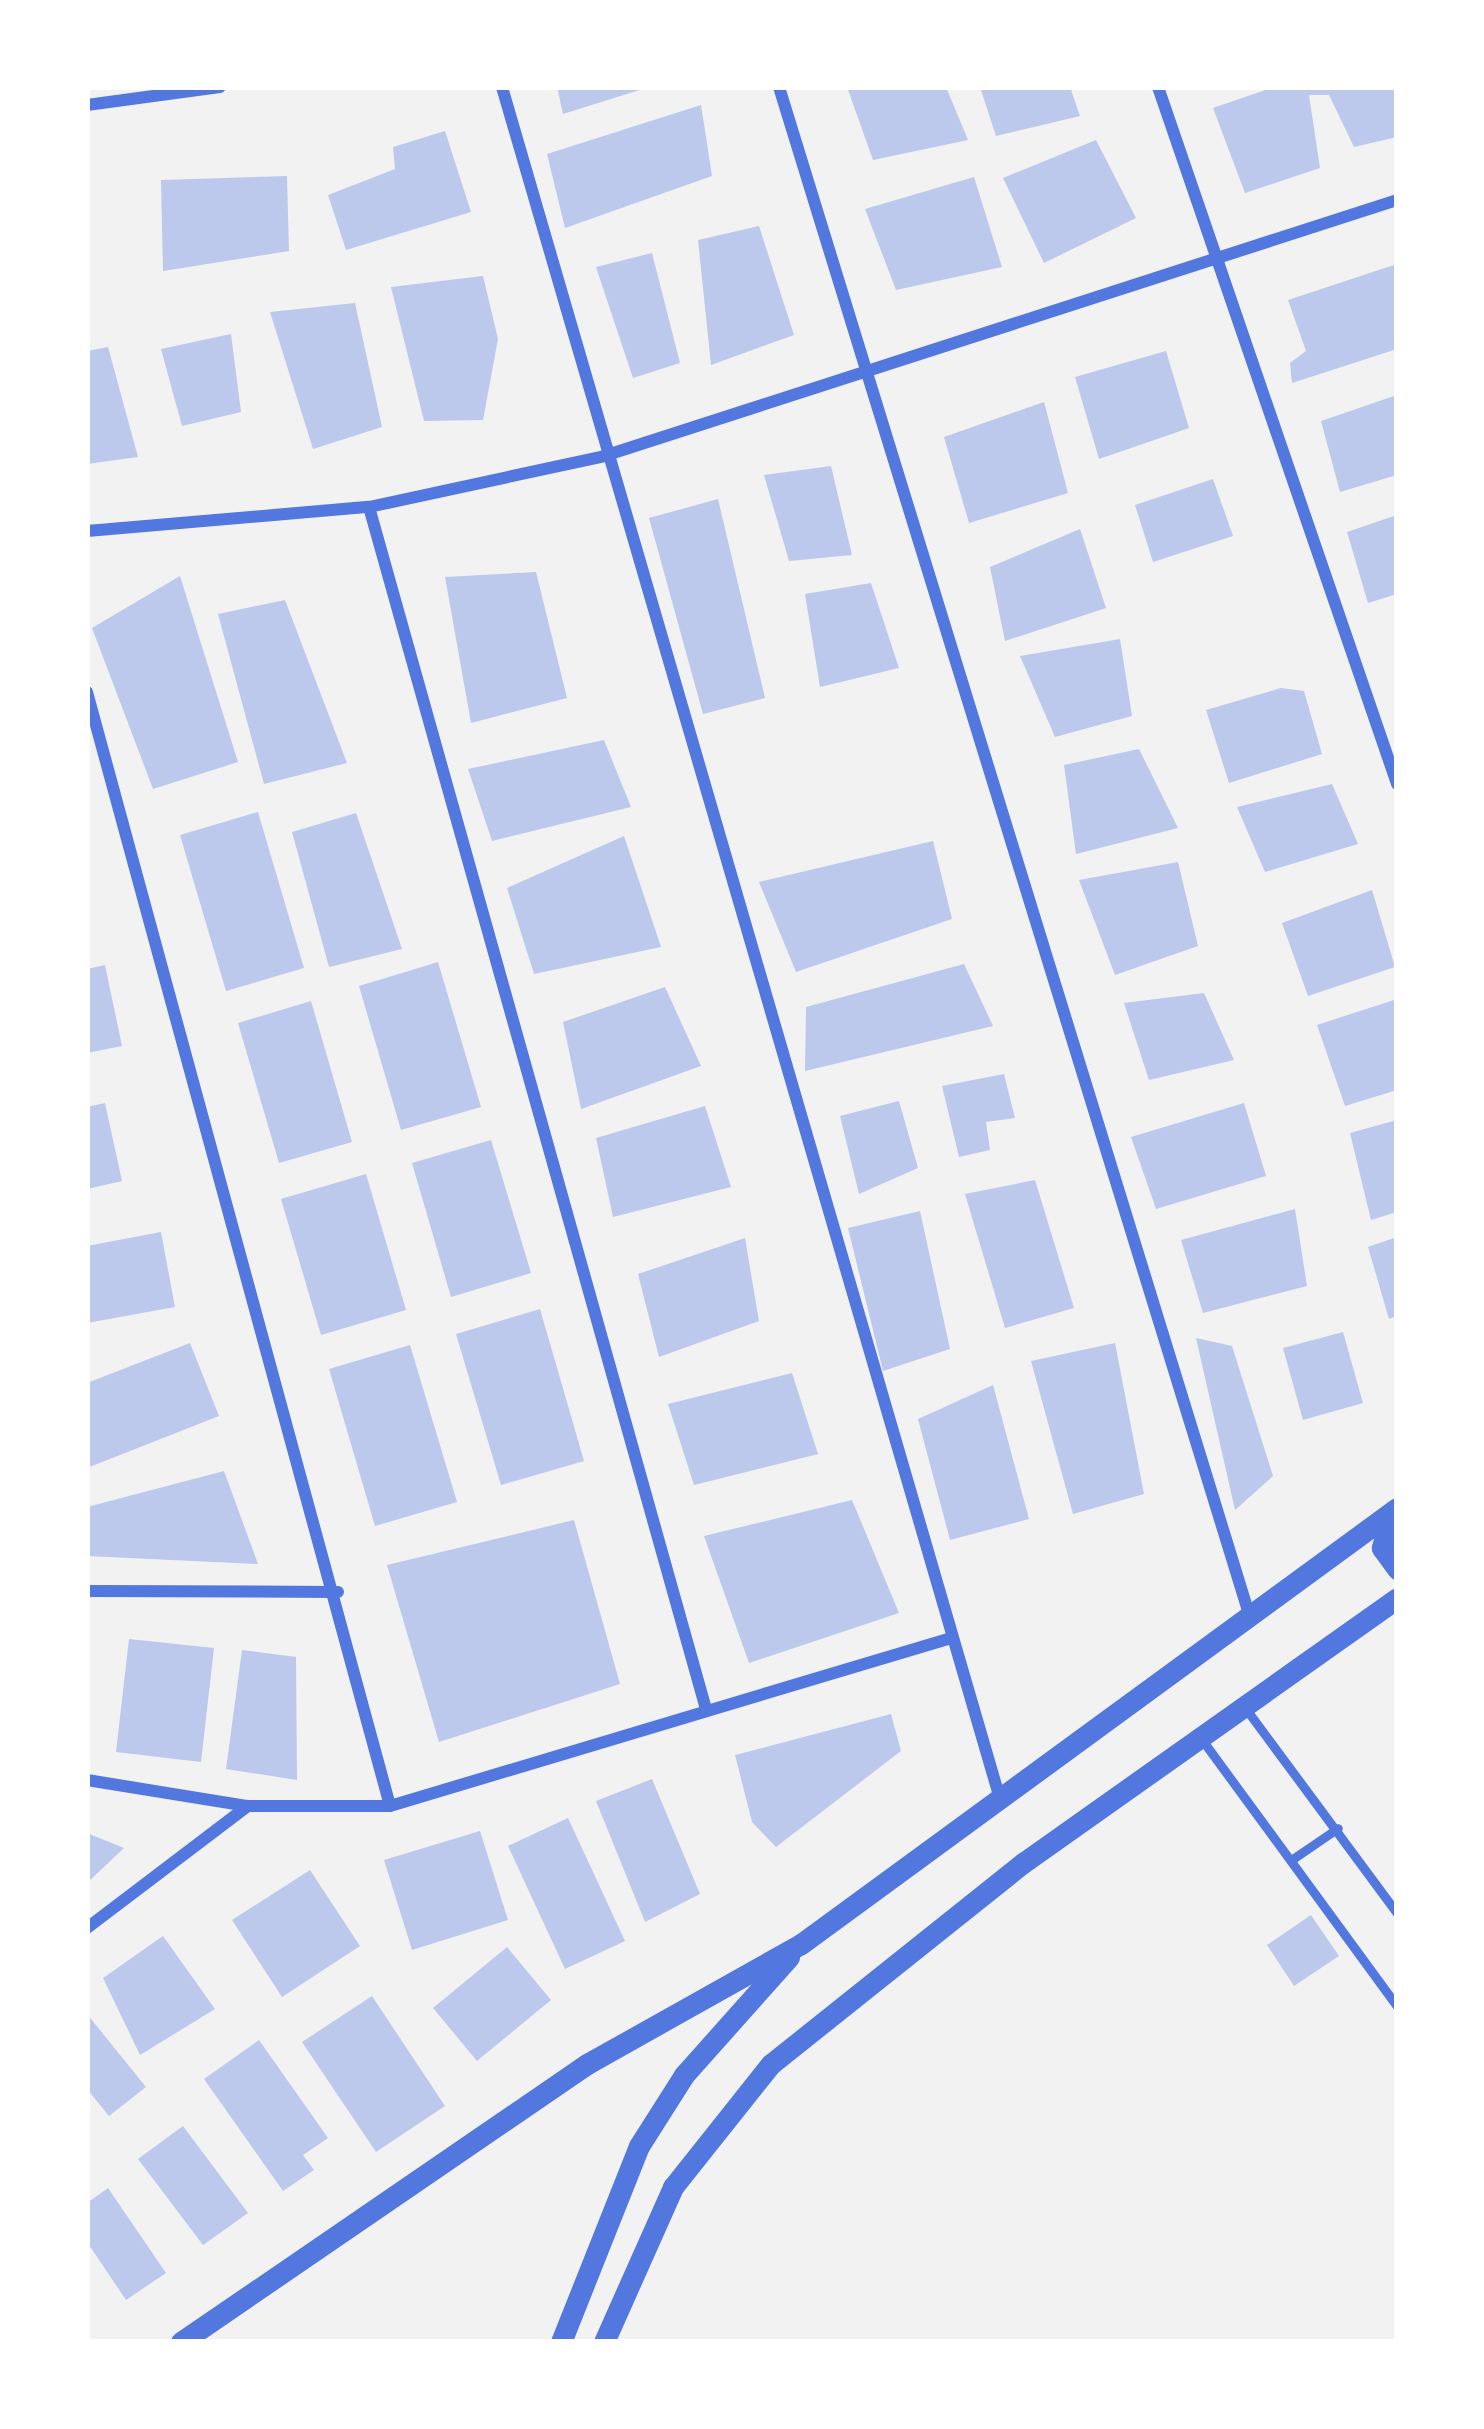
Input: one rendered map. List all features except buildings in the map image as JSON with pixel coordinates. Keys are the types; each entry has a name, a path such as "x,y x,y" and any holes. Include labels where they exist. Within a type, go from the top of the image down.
{"street":[{"path":"87,105 220,87"},
{"path":"502,87 604,456 999,1795"},
{"path":"779,87 1248,1611"},
{"path":"1158,87 1397,784"},
{"path":"87,531 369,507 604,456 1397,200"},
{"path":"369,507 706,1709"},
{"path":"87,692 338,1592 390,1806"},
{"path":"181,2342 587,2065 801,1944 1248,1611 1395,1510"},
{"path":"1395,1510 1382,1548 1397,1569"},
{"path":"87,1591 338,1592"},
{"path":"604,2342 673,2186 771,2064 1242,1704 1397,1598"},
{"path":"87,1780 248,1807 390,1806 951,1638"},
{"path":"87,1928 248,1807"},
{"path":"561,2342 639,2146 684,2075 801,1944"}],"lane":[{"path":"1242,1704 1397,1913"},
{"path":"1199,1737 1294,1858 1397,2006"},
{"path":"1294,1858 1338,1828"}]}
